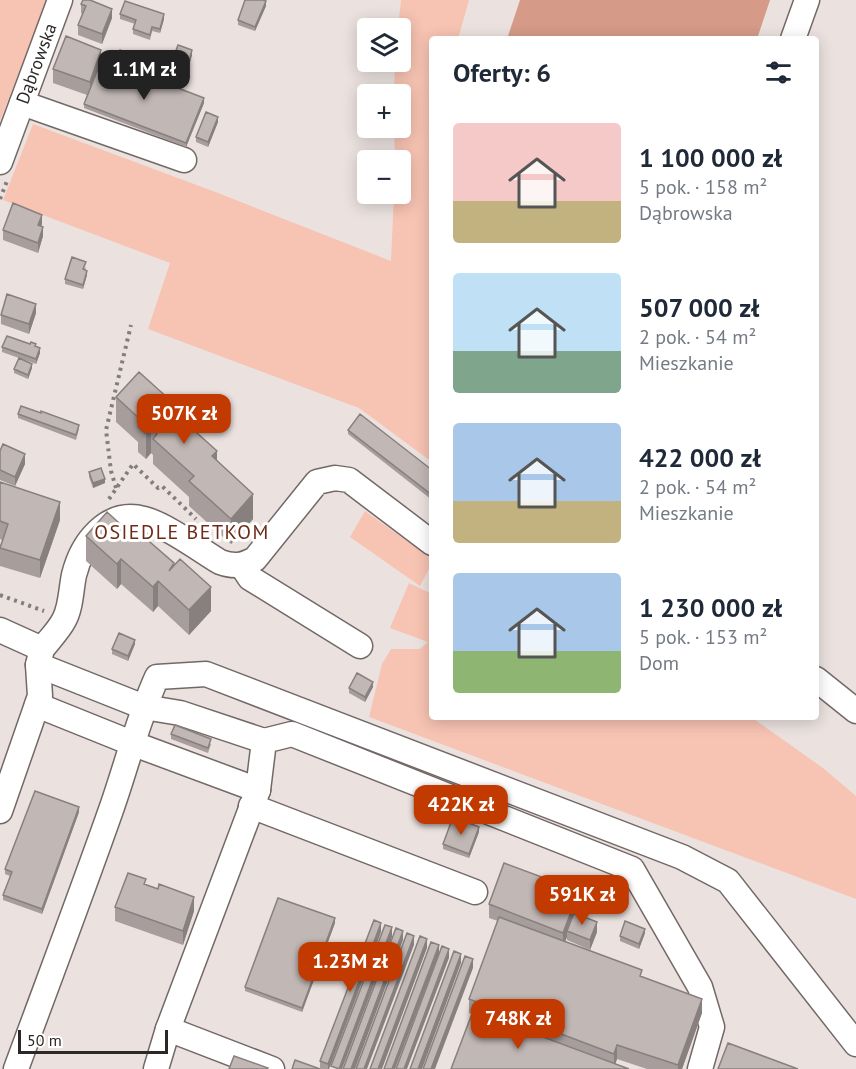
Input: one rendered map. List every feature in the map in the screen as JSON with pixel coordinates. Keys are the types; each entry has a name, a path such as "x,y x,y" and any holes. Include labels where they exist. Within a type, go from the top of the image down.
{"street":[{"name":"Dąbrowska","path":"0,162 60,0"},
{"path":"794,36 807,0"},
{"path":"22,103 183,160"},
{"path":"0,812 40,696 40,657 65,619 75,573 84,548 108,522 123,517 145,519 220,562 230,566 243,566 255,559 317,482 335,478 349,480 429,541"},
{"path":"243,566 250,578 360,646"},
{"path":"0,630 40,657 144,707 180,713 264,741 292,734 632,869 700,987 712,1027 700,1069"},
{"path":"16,1069 134,744 144,707 157,677 206,674 682,857 728,881 856,1044"},
{"path":"819,681 856,711"},
{"path":"37,705 134,744 475,892"},
{"path":"156,1069 168,1029 254,798 264,741"},
{"path":"168,1029 272,1069"}],"path":[{"path":"116,488 111,471 106,430 131,325"},
{"path":"0,595 65,619"}],"shaded area":[{"path":"0,0 47,0 0,121"},
{"path":"401,0 469,0 459,36 429,36 429,460 359,408 148,329 170,263 3,200 33,124 391,261 394,204 411,204 411,150 395,150 394,138 411,138 411,84 394,84 395,72 411,72 411,18 399,18"},
{"path":"520,0 770,0 758,36 508,36"},
{"path":"365,511 429,557 429,569 420,586 350,537"},
{"path":"409,583 429,593 429,720 755,720 823,768 856,796 856,899 369,717 382,664 391,649 420,649 428,642 390,628"}],"building":[{"path":"83,0 90,0 112,9 102,34 78,25 86,6 81,4"},
{"path":"245,0 266,1 255,27 238,20"},
{"path":"125,1 164,14 160,29 152,27 150,35 133,29 136,20 120,14"},
{"path":"66,36 101,50 90,82 53,69"},
{"path":"178,45 192,50 189,61 174,56"},
{"path":"120,50 132,55 129,60 118,56"},
{"path":"102,59 204,98 186,143 84,104"},
{"path":"206,112 218,117 208,142 196,137"},
{"path":"13,203 42,215 38,225 43,227 38,243 3,230"},
{"path":"72,257 86,262 83,269 87,271 83,285 65,279"},
{"path":"7,294 36,304 29,324 1,315"},
{"path":"7,336 36,344 35,346 40,348 36,359 2,347"},
{"path":"19,358 32,364 28,375 14,369"},
{"path":"139,372 180,409 176,414 217,451 212,456 253,494 231,519 189,481 194,476 153,439 157,434 151,428 146,434 138,427 143,422 116,397"},
{"path":"21,406 79,425 76,435 18,414"},
{"path":"360,414 429,468 429,493 348,430"},
{"path":"3,444 25,454 15,477 0,470 0,451"},
{"path":"101,468 105,479 93,483 89,472"},
{"path":"0,482 60,502 40,560 0,548 8,524 0,521"},
{"path":"107,512 139,541 143,536 174,563 169,571 180,559 211,587 189,610 158,581 153,587 121,559 117,564 86,536"},
{"path":"119,633 135,640 128,656 112,649"},
{"path":"357,673 373,682 365,697 349,688"},
{"path":"175,725 211,739 208,748 171,734"},
{"path":"35,791 79,807 42,909 3,895 12,872 5,869"},
{"path":"453,817 479,827 469,854 443,844"},
{"path":"504,863 579,891 563,933 489,904"},
{"path":"128,873 146,879 144,884 158,889 159,884 194,897 183,931 115,907"},
{"path":"278,898 335,918 302,1008 245,987"},
{"path":"574,913 597,922 590,940 567,931"},
{"path":"499,917 642,970 640,976 702,999 678,1065 617,1045 614,1054 469,999"},
{"path":"374,920 381,923 328,1064 320,1061"},
{"path":"625,921 645,929 639,944 620,936"},
{"path":"385,925 392,927 339,1069 331,1066"},
{"path":"396,928 403,931 351,1069 343,1069"},
{"path":"407,933 414,936 364,1069 356,1069"},
{"path":"420,936 427,939 378,1069 370,1069"},
{"path":"431,942 439,945 392,1069 384,1069"},
{"path":"442,946 449,949 404,1069 396,1069"},
{"path":"454,951 461,954 418,1069 410,1069"},
{"path":"465,956 473,959 431,1069 423,1069"},
{"path":"473,1011 629,1069 451,1069"},
{"path":"728,1043 798,1069 718,1069"},
{"path":"234,1056 268,1068 229,1069"},
{"path":"295,1060 320,1069 292,1069"}],"district":[{"name":"OSIEDLE BETKOM","path":"182,532"}]}
